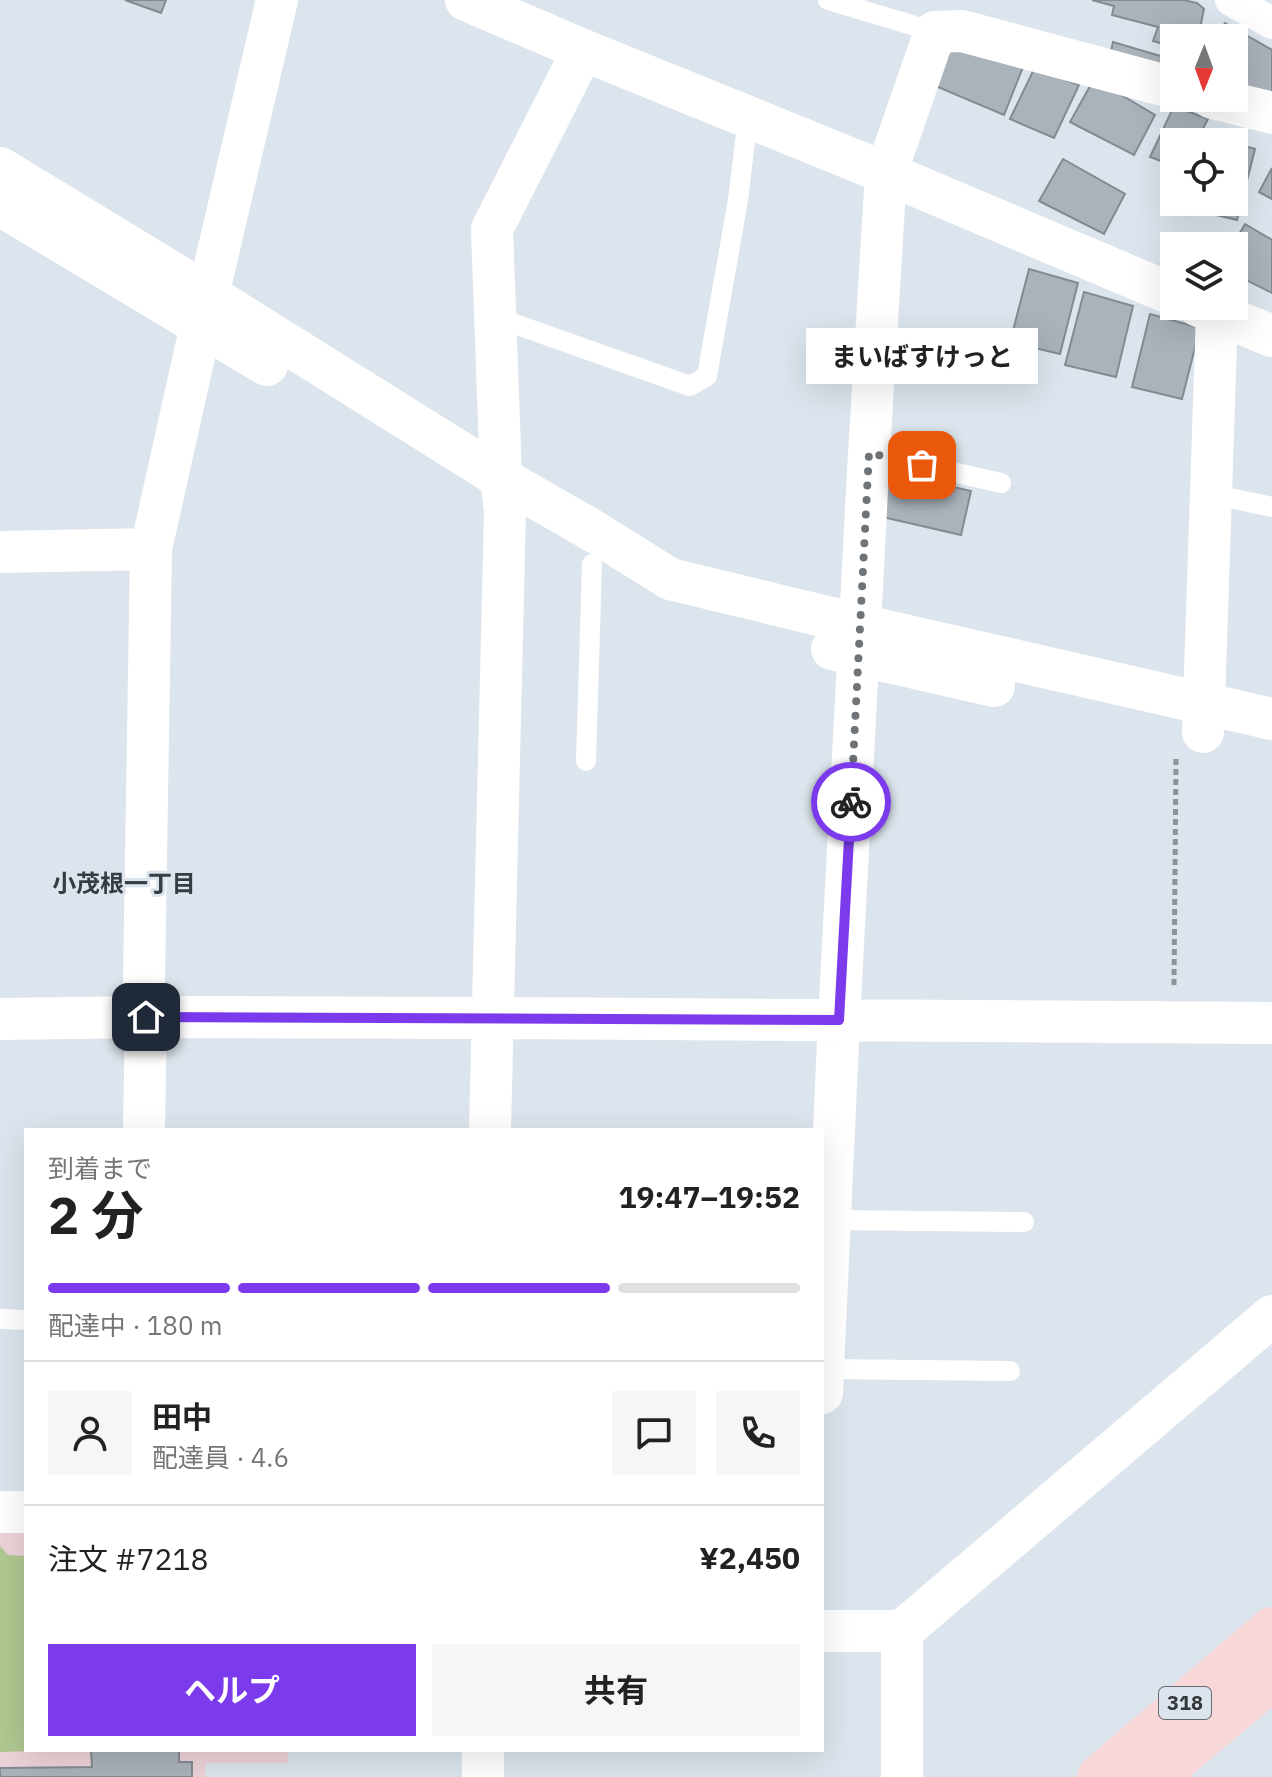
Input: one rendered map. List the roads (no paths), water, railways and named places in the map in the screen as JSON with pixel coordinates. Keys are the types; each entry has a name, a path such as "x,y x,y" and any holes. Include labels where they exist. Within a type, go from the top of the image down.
{"main road":[{"name":"318","path":"1099,1777 1272,1629"},
{"name":"318","path":"1155,1777 1272,1679"}],"street":[{"path":"144,1128 151,549 277,0"},
{"path":"466,0 1160,289"},
{"path":"1231,0 1272,23"},
{"path":"824,1346 827,1240 886,173 957,21 1160,84"},
{"path":"490,1128 503,494 492,229 583,50"},
{"path":"1248,107 1272,113"},
{"path":"0,168 205,310 503,494 592,564 657,604 859,640 1195,721 1272,748"},
{"path":"0,205 205,310"},
{"path":"1195,721 1211,494 1208,320"},
{"path":"1233,320 1272,336"},
{"path":"503,494 595,532 670,579 859,640"},
{"path":"0,552 151,549"},
{"path":"1195,721 1272,719"},
{"path":"0,1019 492,1018 1272,1023"},
{"path":"824,1631 902,1631 1272,1316"},
{"path":"0,1512 24,1512"},
{"path":"902,1631 902,1777"},
{"path":"483,1752 483,1777"}],"lane":[{"path":"828,0 957,21"},
{"path":"495,317 690,386 707,376 738,200 748,117"},
{"path":"869,453 1001,483"},
{"path":"1211,494 1272,507"},
{"path":"586,761 592,564"},
{"path":"827,1240 1024,1222"},
{"path":"0,1319 24,1320"},
{"path":"824,1381 1010,1371"}],"place":[{"name":"まいばすけっと","path":"922,465"}],"district":[{"name":"小茂根一丁目","path":"124,884"}]}
